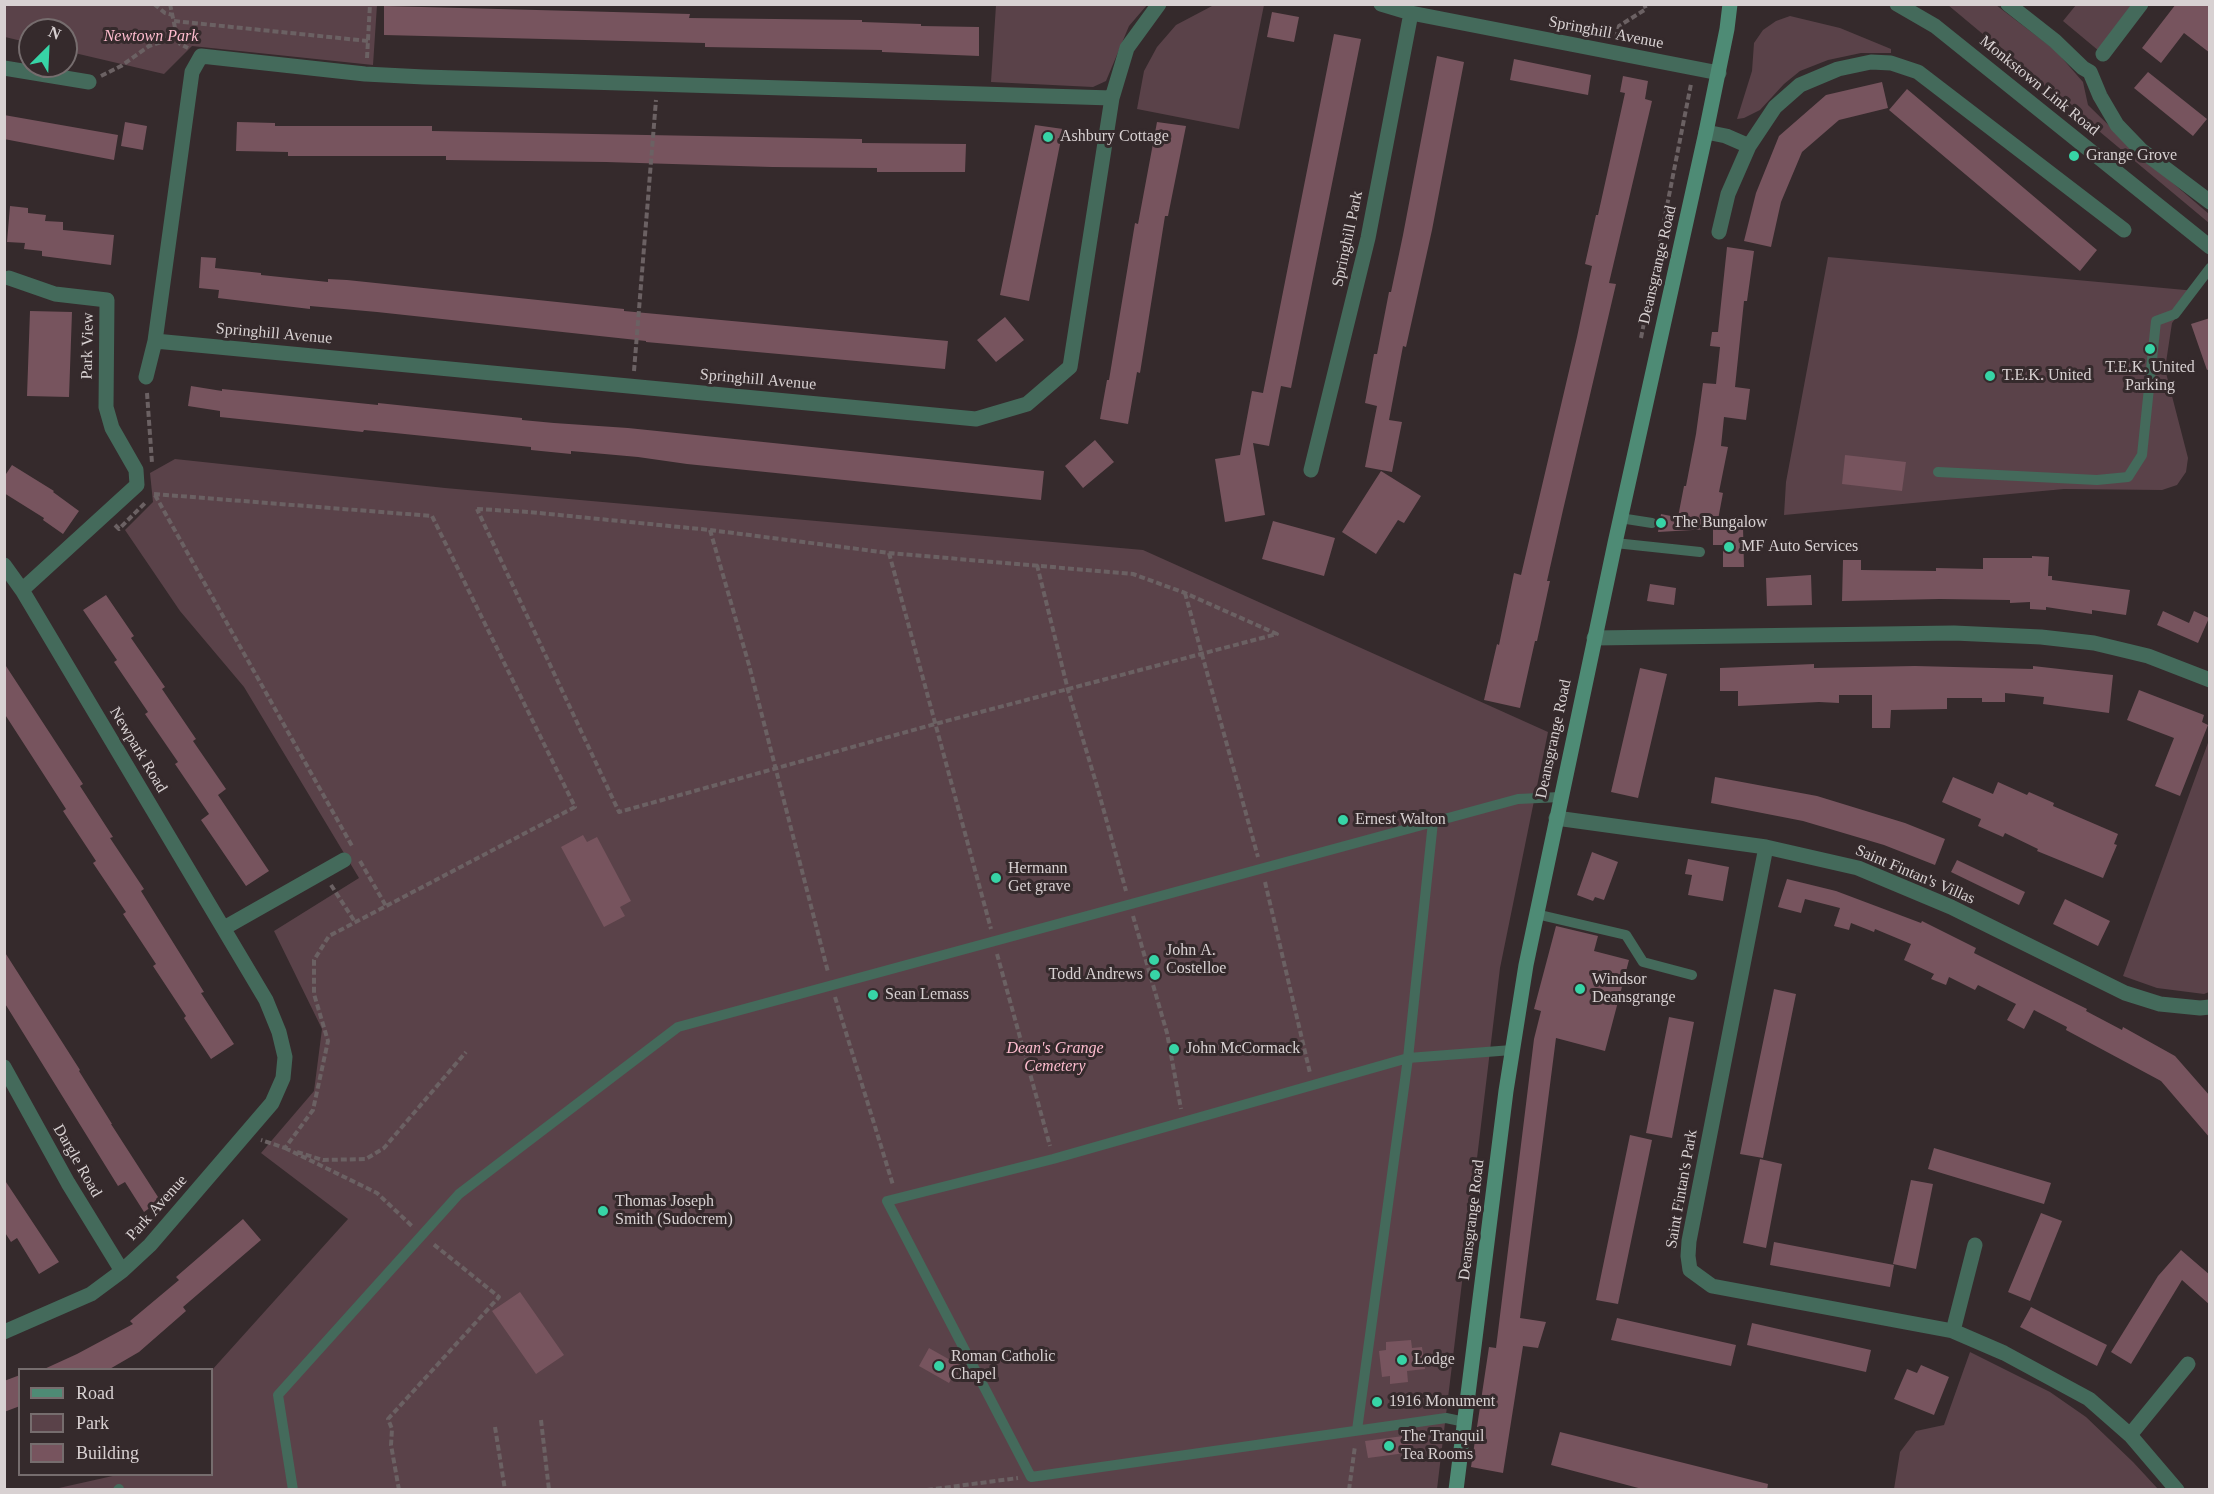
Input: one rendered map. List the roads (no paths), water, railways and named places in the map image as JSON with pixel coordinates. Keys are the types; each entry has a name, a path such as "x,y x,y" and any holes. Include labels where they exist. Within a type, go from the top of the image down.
{"main road":[{"name":"Deansgrange Road","path":"1456,1490 1512,1050 1536,914 1620,518 1719,73 1730,4"}],"street":[{"name":"Springhill Avenue","path":"155,340 976,419 1027,404 1070,367 1112,98 1127,48 1159,4"},
{"name":"Springhill Avenue","path":"1381,4 1411,13 1719,73"},
{"name":"Monkstown Link Road","path":"1897,4 1935,26 2210,248"},
{"path":"2008,4 2090,72 2100,96 2117,125 2141,150 2209,201"},
{"path":"2103,54 2141,4"},
{"name":"Springhill Park","path":"1311,470 1368,238 1411,13"},
{"path":"146,377 155,340 192,72 201,56 365,74 1112,98"},
{"path":"1719,232 1728,194 1749,146 1775,107 1800,85 1838,69 1871,62 1891,63 1918,72 2124,230"},
{"path":"4,68 89,82"},
{"path":"1706,132 1726,136 1749,146"},
{"name":"Park View","path":"9,278 55,294 107,300 106,407 112,428 136,470 137,485 22,590"},
{"name":"Newpark Road","path":"4,565 22,590 266,1000 279,1032 285,1057"},
{"path":"1594,638 1954,633 2041,637 2094,643 2148,656 2210,680"},
{"name":"Saint Fintan's Villas","path":"1556,818 1766,847 1858,868 1951,907 2125,993 2160,1004 2210,1007"},
{"name":"Saint Fintan's Park","path":"1766,847 1689,1241 1690,1270 1712,1286 1953,1331 2004,1353 2089,1399 2130,1435 2177,1490"},
{"path":"224,928 344,860"},
{"name":"Park Avenue","path":"4,1332 91,1293 122,1271 150,1245 272,1103 284,1078 285,1057"},
{"name":"Dargle Road","path":"4,1067 68,1183 122,1271"},
{"path":"1953,1331 1975,1245"},
{"path":"2130,1435 2188,1364"}],"lane":[{"path":"1938,472 2097,480 2128,477 2142,455 2156,321 2175,314 2210,268"},
{"path":"1620,518 1652,523"},
{"path":"1615,543 1700,552"},
{"path":"293,1490 278,1395 459,1194 678,1027 1518,799 1560,797"},
{"path":"1357,1430 1408,1058 1433,822"},
{"path":"1536,914 1626,935 1642,962 1692,975"},
{"path":"1464,1422 1446,1418 1031,1477 887,1201 1053,1159 1408,1058 1512,1050"}],"place":[{"name":"Ashbury Cottage","path":"1048,137"},
{"name":"Grange Grove","path":"2074,156"},
{"name":"T.E.K. United Parking","path":"2150,349"},
{"name":"T.E.K. United","path":"1990,376"},
{"name":"The Bungalow","path":"1661,523"},
{"name":"MF Auto Services","path":"1729,547"},
{"name":"Ernest Walton","path":"1343,820"},
{"name":"Hermann Get grave","path":"996,878"},
{"name":"John A. Costelloe","path":"1154,960"},
{"name":"Todd Andrews","path":"1155,975"},
{"name":"Windsor Deansgrange","path":"1580,989"},
{"name":"Sean Lemass","path":"873,995"},
{"name":"John McCormack","path":"1174,1049"},
{"name":"Thomas Joseph Smith (Sudocrem)","path":"603,1211"},
{"name":"Lodge","path":"1402,1360"},
{"name":"Roman Catholic Chapel","path":"939,1366"},
{"name":"1916 Monument","path":"1377,1402"},
{"name":"The Tranquil Tea Rooms","path":"1389,1446"}],"park label":[{"name":"Newtown Park","path":"151,37"},
{"name":"Dean's Grange Cemetery","path":"1055,1058"}]}
